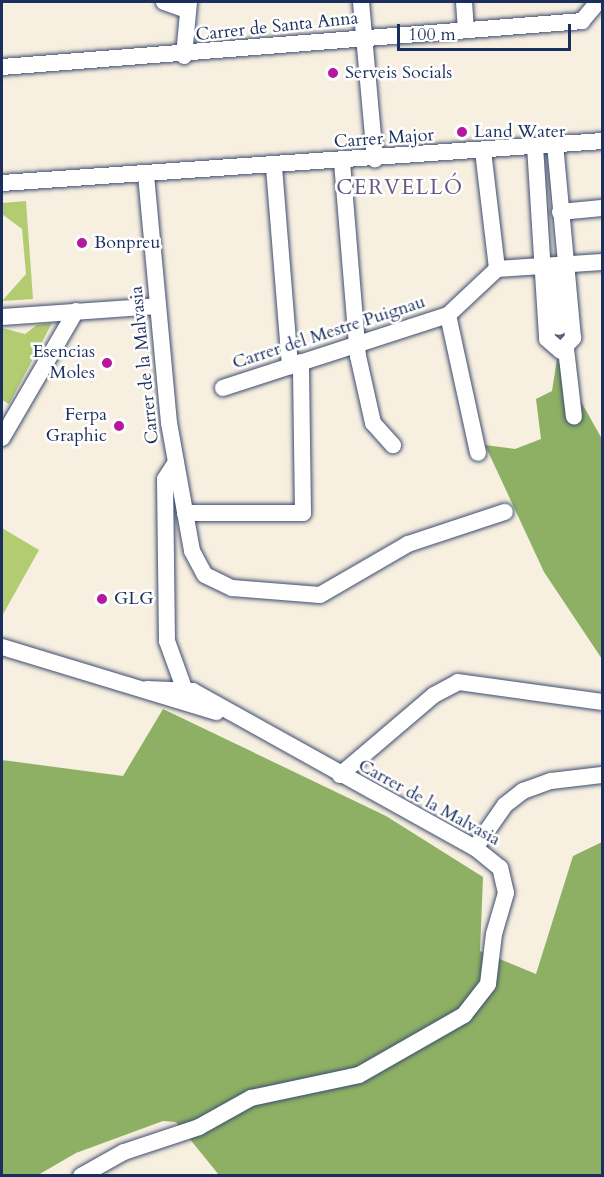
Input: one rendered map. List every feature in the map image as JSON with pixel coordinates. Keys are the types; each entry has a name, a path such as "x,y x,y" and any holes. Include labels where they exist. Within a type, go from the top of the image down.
{"street":[{"path":"164,2 188,6 183,56"},
{"path":"362,2 375,159"},
{"path":"464,2 466,29"},
{"name":"Carrer de Santa Anna","path":"2,67 183,56 365,40 597,12"},
{"name":"Carrer Major","path":"2,183 205,172 483,151 546,153 603,141"},
{"path":"483,151 497,269"},
{"path":"546,153 560,212 547,339 552,349 566,349"},
{"path":"546,153 559,327"},
{"path":"342,162 357,345 373,423 393,446"},
{"path":"185,513 303,513 296,364 274,167"},
{"name":"Carrer de la Malvasia","path":"81,1176 250,1098 359,1075 477,1005 488,984 494,934 506,893 500,868 475,848 236,720 184,688 167,640 165,479 176,462 146,175"},
{"path":"560,212 603,208"},
{"path":"478,453 448,315 497,269 603,262"},
{"path":"554,266 573,338 566,349 574,417"},
{"path":"2,317 158,306"},
{"path":"2,438 76,311"},
{"name":"Carrer del Mestre Puignau","path":"223,388 448,315"},
{"path":"176,462 195,560 210,579 232,588 311,596 339,588 408,544 505,512"},
{"path":"2,647 147,689 236,720"},
{"path":"340,776 434,695 458,682 603,702"},
{"path":"147,689 184,688"},
{"path":"475,848 505,805 523,791 551,781 603,775"}],"green space":[{"path":"26,201 33,299 2,301 26,274 22,229 2,214 2,203"},
{"path":"52,323 9,404 2,400 2,328 25,334 37,325"},
{"path":"557,359 602,439 602,659 544,572 485,445 515,449 541,439 536,399 552,391"},
{"path":"2,528 39,550 2,616"},
{"path":"163,709 386,816 483,877 480,951 536,974 573,856 602,842 602,1175 219,1175 176,1122 163,1121 76,1153 38,1175 2,1176 2,760 123,776"}],"place":[{"name":"Serveis Socials","path":"333,73"},
{"name":"Land Water","path":"462,132"},
{"name":"Bonpreu","path":"82,243"},
{"name":"Esencias Moles","path":"107,363"},
{"name":"Ferpa Graphic","path":"119,426"},
{"name":"GLG","path":"102,599"}],"district":[{"name":"CERVELLÓ","path":"399,188"}]}
